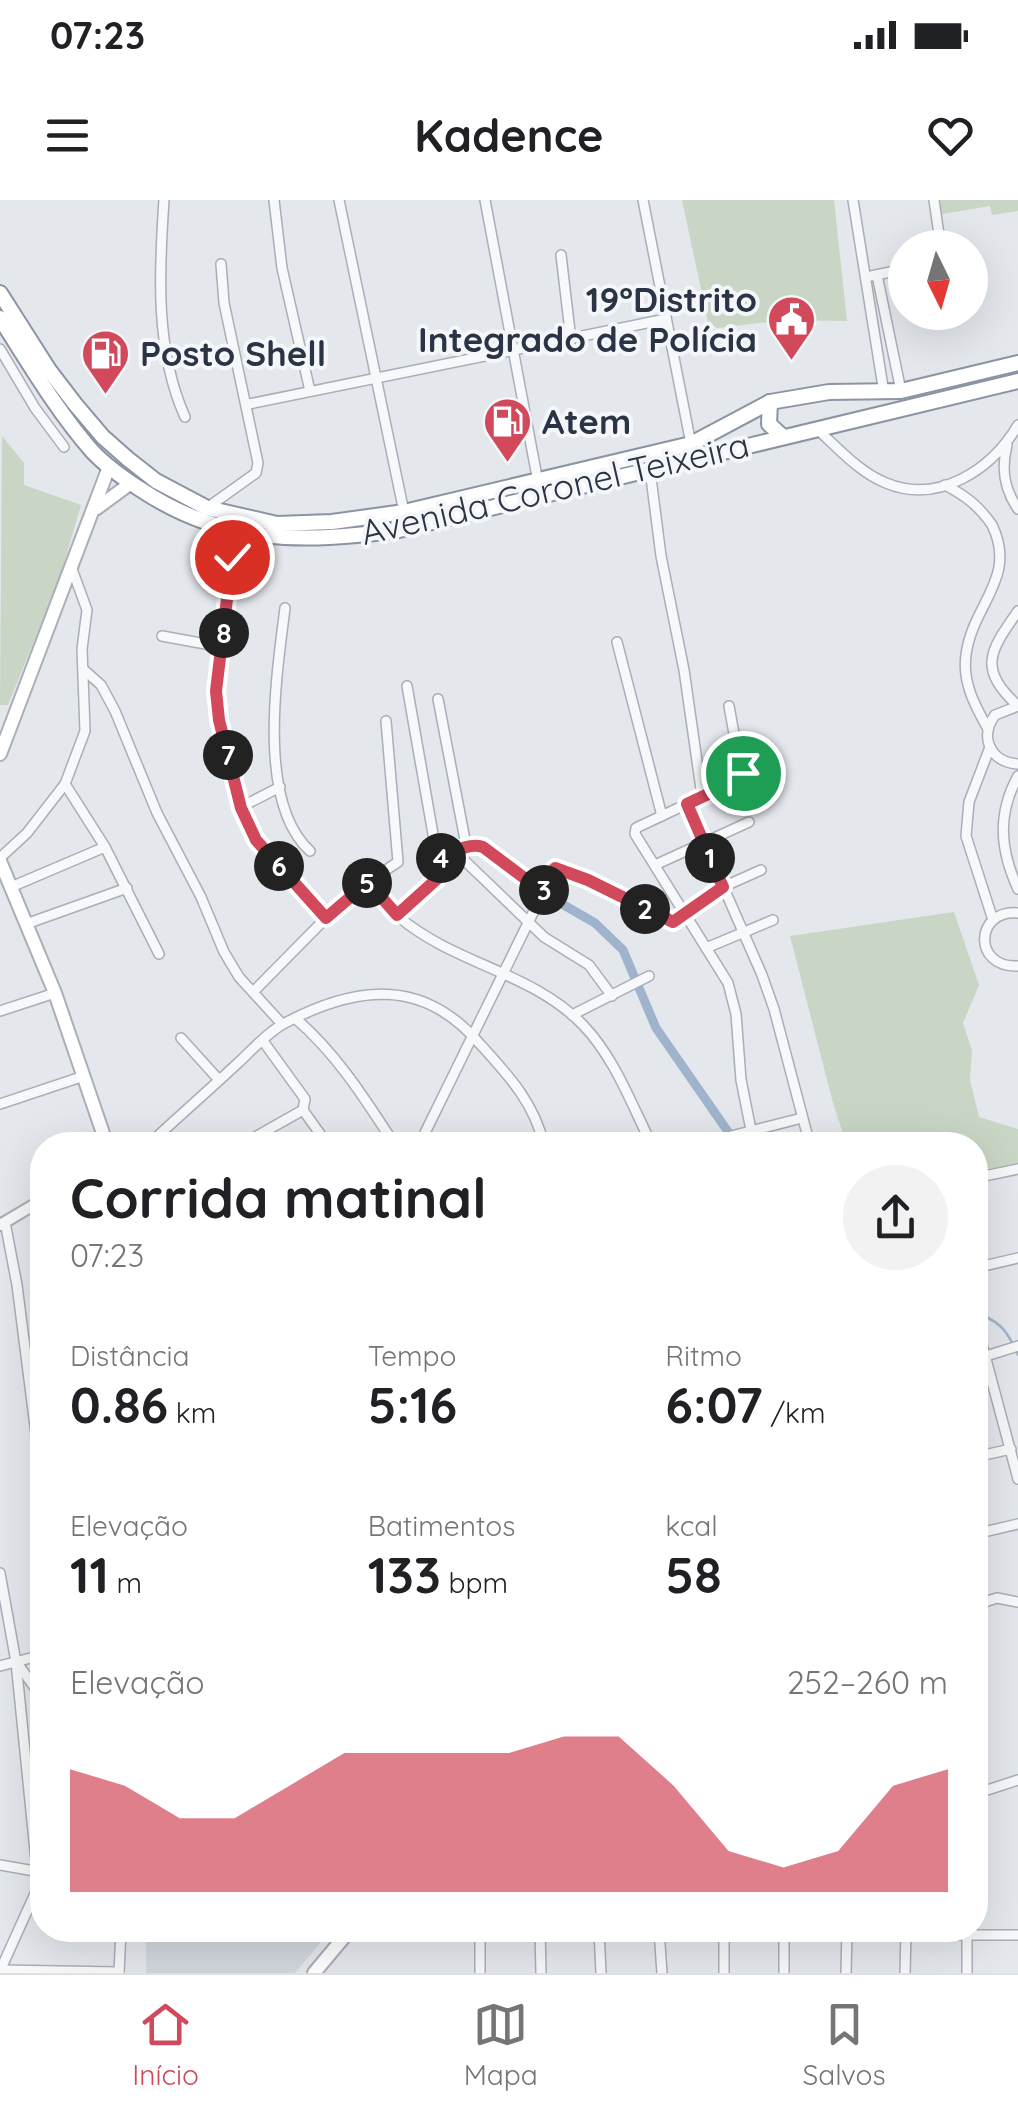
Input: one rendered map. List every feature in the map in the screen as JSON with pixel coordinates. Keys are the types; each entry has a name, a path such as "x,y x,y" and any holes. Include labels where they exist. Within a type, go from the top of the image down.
{"highway":[{"name":"Avenida Coronel Teixeira","path":"0,294 49,370 103,437 156,481 206,508 277,524 404,512 692,444 770,402 830,392 902,391 1018,363"},
{"name":"Avenida Coronel Teixeira","path":"0,318 62,411 109,468 167,507 202,522 278,539 321,539 399,530 1018,380"},
{"path":"770,402 769,424 782,436"}],"main road":[{"path":"1,750 109,468"},
{"path":"96,510 131,483"},
{"path":"0,859 54,993 102,1132"},
{"path":"314,1973 340,1942"}],"street":[{"path":"164,200 162,300 166,362 185,417"},
{"path":"274,200 282,268 310,392"},
{"path":"339,200 404,512"},
{"path":"485,200 538,482"},
{"path":"643,200 692,444"},
{"path":"853,200 884,393"},
{"path":"934,200 938,230"},
{"path":"560,254 570,340"},
{"path":"206,508 256,473 258,462 224,302 221,264"},
{"path":"863,277 888,273"},
{"path":"877,275 902,391"},
{"path":"248,404 666,318"},
{"path":"0,350 64,447"},
{"path":"816,428 872,476 887,484 916,489 945,486 983,467 1008,442 1018,425"},
{"path":"1008,442 1004,478 1018,509"},
{"path":"650,470 702,796"},
{"path":"945,486 968,497 978,507 1004,546 1005,574 979,618 966,654 965,675 988,729 990,748 969,802 966,836 993,920"},
{"path":"232,557 216,691 241,808 256,840 326,918"},
{"path":"0,859 27,832 64,784 86,731 82,649 88,610 72,569"},
{"path":"285,608 276,706 280,787 289,822 298,840 310,851"},
{"path":"988,729 1000,711 1018,706 995,680 990,658 1018,610"},
{"path":"162,636 222,647"},
{"path":"616,642 662,816"},
{"path":"84,668 100,685 115,711 157,812 224,952 282,1024"},
{"path":"397,915 438,878 407,686"},
{"path":"438,699 466,862 544,936 589,966 612,996"},
{"path":"729,706 742,778 636,828 635,834 680,917 722,970 733,996 751,1130"},
{"path":"253,992 326,918 400,860 386,721"},
{"path":"990,748 1003,761 1018,764"},
{"path":"1018,776 1002,820 1004,849 1018,889"},
{"path":"64,784 128,888 159,954"},
{"path":"241,808 280,787"},
{"path":"687,804 774,1009 806,1132"},
{"path":"654,866 749,822"},
{"path":"12,888 105,847"},
{"path":"437,860 463,848 483,847 543,892"},
{"path":"426,1132 555,868 600,885 667,922 723,887 762,870"},
{"path":"368,882 397,915 468,958 540,991 572,1015 596,1040 645,1132"},
{"path":"26,924 128,888"},
{"path":"1018,914 993,920 984,936 988,954 1002,966 1018,966"},
{"path":"706,948 773,920"},
{"path":"572,1015 649,976"},
{"path":"162,1132 282,1024 339,1002 392,992 436,1006 472,1035 520,1089 540,1132"},
{"path":"0,1011 54,993"},
{"path":"295,1018 323,1042 387,1132"},
{"path":"181,1038 219,1080"},
{"path":"262,1041 305,1100 304,1110 319,1132"},
{"path":"0,1104 84,1076"},
{"path":"264,1132 304,1110"},
{"path":"744,1132 802,1118"},
{"path":"988,1175 1018,1169"},
{"path":"30,1207 3,1224 18,1286 30,1384"},
{"path":"988,1265 1018,1258"},
{"path":"988,1355 1016,1346"},
{"path":"988,1362 1013,1442 1018,1480"},
{"path":"988,1452 1013,1442"},
{"path":"988,1531 1018,1524"},
{"path":"0,1573 16,1662 30,1781"},
{"path":"988,1600 1018,1602"},
{"path":"0,1666 30,1658"},
{"path":"16,1662 30,1681"},
{"path":"988,1790 1018,1780"},
{"path":"0,1865 30,1872"},
{"path":"30,1904 0,1971 119,1972 120,1942"},
{"path":"988,1933 1018,1935"},
{"path":"0,1935 14,1937"},
{"path":"480,1942 480,1973"},
{"path":"540,1942 541,1973"},
{"path":"599,1942 600,1973"},
{"path":"661,1942 662,1973"},
{"path":"724,1942 724,1973"},
{"path":"784,1942 784,1973"},
{"path":"846,1942 846,1973"},
{"path":"905,1973 906,1942"},
{"path":"967,1942 967,1973"}],"shaded area":[{"path":"146,1942 321,1942 295,1973 146,1973"}],"green space":[{"path":"682,200 834,200 847,321 786,320 717,328 708,322"},
{"path":"940,200 1018,200 1018,211 992,215 990,206 942,214"},
{"path":"2,436 24,463 24,485 81,505 60,577 8,705 0,705"},
{"path":"954,912 979,985 963,1023 972,1051 970,1080 979,1117 1018,1129 1018,1164 988,1170 988,1132 843,1132 790,936"}],"waterway":[{"path":"543,893 595,923 623,950 656,1028 728,1132"},
{"path":"988,1318 1004,1330 1018,1355"}],"place":[{"name":"19°Distrito Integrado de Polícia","path":"792,362"},
{"name":"Posto Shell","path":"105,396"},
{"name":"Atem","path":"507,464"}],"route":[{"path":"232,557 216,691 219,720 241,808 256,840 326,918 368,882 397,915 438,878 437,860 475,844 543,892 555,868 613,891 673,922 723,887 687,804 742,778 743,773"}]}
